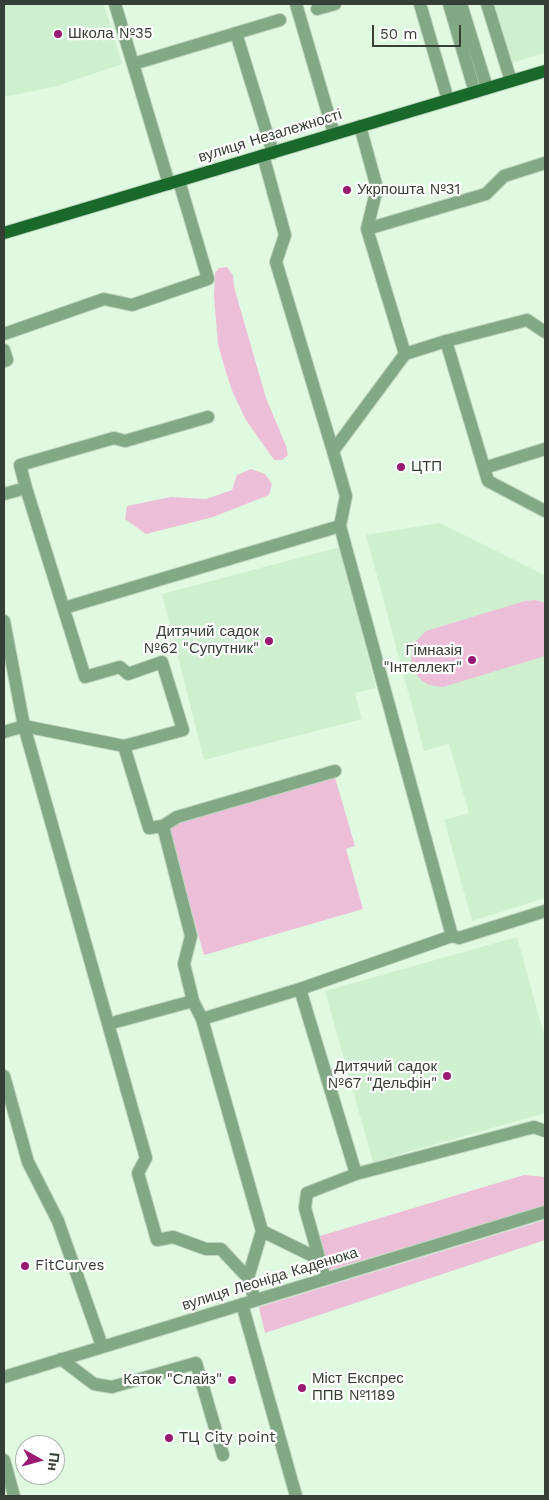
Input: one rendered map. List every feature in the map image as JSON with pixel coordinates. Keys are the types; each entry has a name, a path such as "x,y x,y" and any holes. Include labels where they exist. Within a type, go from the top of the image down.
{"main road":[{"name":"вулиця Незалежності","path":"4,233 545,71"}],"street":[{"path":"4,334 104,300 132,305 208,278 133,64 115,4"},
{"path":"296,4 334,134"},
{"path":"317,9 335,4"},
{"path":"420,4 448,100"},
{"path":"449,4 481,90"},
{"path":"461,4 481,90"},
{"path":"487,4 510,81"},
{"path":"133,64 280,20"},
{"path":"236,33 268,154 285,235 276,262 346,496 340,526 452,936"},
{"path":"360,126 377,188 367,229 405,354"},
{"path":"367,229 486,194 504,176 545,163"},
{"path":"333,451 405,354 446,341 527,320 545,332"},
{"path":"446,341 488,481 545,511"},
{"path":"4,350 7,360 4,361"},
{"path":"4,732 24,726 124,746 183,730 162,662 128,674 120,667 86,677 20,466 114,438 125,440 208,417"},
{"path":"484,468 545,448"},
{"path":"4,494 26,488"},
{"path":"64,608 340,526"},
{"path":"4,621 24,726 146,1158 138,1173 156,1240 173,1237 206,1249 221,1249 248,1278"},
{"path":"124,746 149,828 163,826 177,817 335,771"},
{"path":"163,826 191,936 184,964 193,1001 202,1019 262,1231 248,1278 248,1302 296,1496"},
{"path":"202,1019 300,989 452,936 459,938 545,911"},
{"path":"300,989 356,1174"},
{"path":"108,1024 193,1001"},
{"path":"4,1076 28,1162 58,1221 102,1346"},
{"path":"325,1279 305,1208 307,1193 356,1174 534,1126 545,1131"},
{"name":"вулиця Леоніда Каденюка","path":"4,1377 545,1212"},
{"path":"262,1231 319,1259"},
{"path":"60,1359 94,1384 112,1387 196,1363 223,1455"},
{"path":"4,1460 14,1496"}],"shaded area":[{"name":"Школа №35","path":"4,4 104,4 122,64 57,86 4,97"},
{"path":"494,4 545,4 545,53 511,63"},
{"path":"227,267 233,275 234,287 266,398 286,446 288,455 282,460 274,460 246,420 233,393 225,369 218,344 214,297 215,273 219,268"},
{"path":"251,469 265,474 272,484 269,495 213,517 146,534 125,519 127,506 171,497 206,499 232,490 237,475"},
{"name":"Гімназія \"Інтеллект\"","path":"440,523 545,575 545,898 472,921 444,820 469,813 449,744 424,751 366,535"},
{"name":"Дитячий садок №62 \"Супутник\"","path":"340,547 376,688 355,693 362,719 204,760 162,594"},
{"path":"535,600 545,603 545,656 443,687 429,685 415,673 411,664 412,650 416,641 426,631 525,601"},
{"path":"334,774 355,846 346,849 363,909 204,955 166,822"},
{"name":"Дитячий садок №67 \"Дельфін\"","path":"517,937 545,1038 545,1113 373,1162 325,991"},
{"path":"524,1175 545,1177 545,1206 329,1270 320,1236"},
{"path":"545,1220 545,1240 265,1333 259,1307"}],"place":[{"name":"Школа №35","path":"58,34"},
{"name":"Укрпошта №31","path":"347,190"},
{"name":"ЦТП","path":"401,467"},
{"name":"Дитячий садок №62 \"Супутник\"","path":"269,641"},
{"name":"Гімназія \"Інтеллект\"","path":"472,660"},
{"name":"Дитячий садок №67 \"Дельфін\"","path":"447,1076"},
{"name":"FitCurves","path":"25,1266"},
{"name":"Каток \"Слайз\"","path":"232,1380"},
{"name":"Міст Експрес ППВ №1189","path":"302,1388"},
{"name":"ТЦ City point","path":"169,1438"}]}
